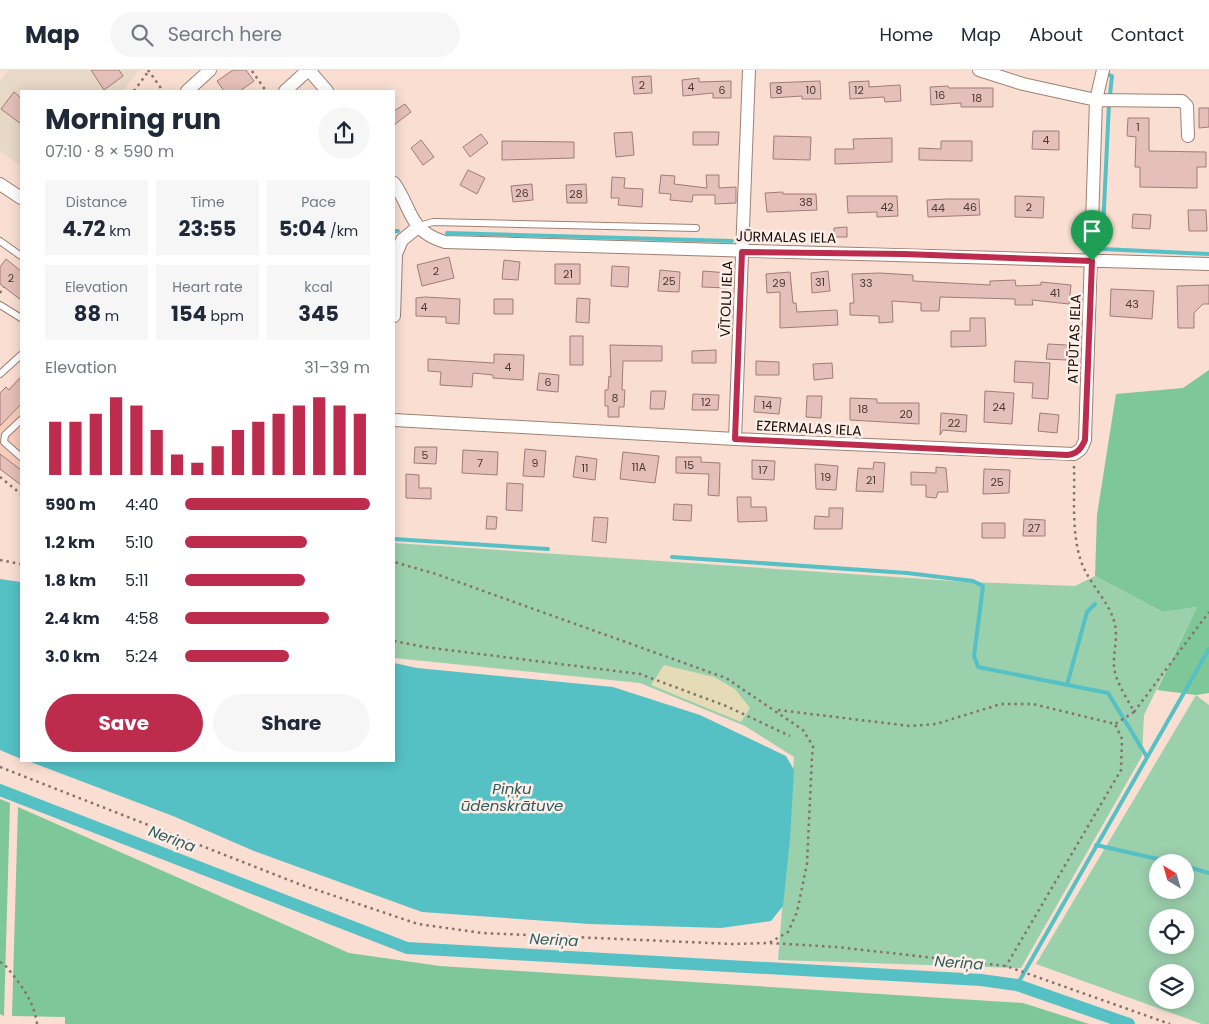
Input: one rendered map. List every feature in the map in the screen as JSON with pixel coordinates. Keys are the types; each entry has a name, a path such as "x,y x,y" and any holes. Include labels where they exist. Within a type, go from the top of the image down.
{"street":[{"path":"187,90 210,70"},
{"path":"286,90 309,70 326,90"},
{"name":"VĪTOLU IELA","path":"735,439 749,70"},
{"path":"979,70 1022,84 1096,100 1182,101 1187,106 1188,136"},
{"name":"ATPŪTAS IELA","path":"1074,454 1081,449 1085,440 1096,100 1103,70"},
{"path":"0,184 20,197"},
{"name":"JŪRMALAS IELA","path":"395,185 418,227 429,237 445,242 1209,264"},
{"path":"395,285 396,254 402,240 418,227"},
{"name":"EZERMALAS IELA","path":"395,420 735,439 1074,454"}],"lane":[{"path":"418,227 433,222 696,228"},
{"path":"0,241 20,255"},
{"path":"0,305 20,317"},
{"path":"0,374 20,356"},
{"path":"20,421 5,435 4,442 20,456"}],"path":[{"path":"135,90 148,70 162,90"},
{"path":"252,71 265,90"},
{"path":"0,293 4,287"},
{"path":"1074,454 1076,531 1080,560 1089,581 1112,615 1116,626 1114,668 1134,712"},
{"path":"0,477 20,493"},
{"path":"0,560 20,564"},
{"path":"395,562 436,574 709,671 742,687 803,730 813,746 807,864 797,912 788,932 769,943"},
{"path":"775,710 910,726 936,724 1001,704 1032,704 1115,724 1134,712 1209,612"},
{"path":"395,641 424,647 640,674 726,706 790,736"},
{"path":"1006,966 1121,770 1122,739 1115,724"},
{"path":"0,767 299,884 418,924 482,934 594,940 769,943 837,947 1006,966 1170,1024"},
{"path":"0,962 4,964 24,990 36,1014 37,1024"}],"shaded area":[{"path":"9,70 139,70 124,90 20,90 20,165 0,151 0,81"},
{"path":"20,376 20,484 0,469 0,396"}],"green space":[{"path":"1209,370 1209,693 1196,695 1157,690 1197,607 1163,612 1095,576 1097,515 1116,394 1183,388"},
{"path":"395,543 969,582 1075,586 1095,576 1163,612 1197,607 1144,715 1142,756 1021,968 778,960 794,757 745,726 640,683 395,658"},
{"path":"1196,695 1209,705 1209,1024 1202,1024 1160,1009 1194,1009 1194,964 1149,964 1149,1005 1036,964"},
{"path":"0,799 10,803 4,1016 0,1014"},
{"path":"18,807 349,953 440,966 1023,1003 1089,1024 65,1024 65,1017 12,1016"}],"sand":[{"path":"664,665 714,677 735,689 750,708 741,722 651,685"}],"water":[{"path":"0,579 20,582 20,759 0,750"},
{"name":"Piņķu ūdenskrātuve","path":"395,663 417,668 613,687 700,715 786,756 794,770 790,839 783,906 771,921 721,928 590,924 422,912 254,851 173,816 31,762 395,762"}],"building":[{"path":"91,70 119,70 123,76 104,90"},
{"path":"233,70 246,70 254,81 241,90 223,90 217,81"},
{"path":"651,76 652,93 634,94 632,77"},
{"path":"699,78 699,82 731,81 731,98 713,98 713,93 683,96 682,80"},
{"path":"820,81 821,99 802,99 802,96 771,98 770,83"},
{"path":"869,81 869,87 900,85 901,101 885,102 884,97 850,99 849,82"},
{"path":"948,86 949,88 993,88 993,107 961,107 961,103 931,105 930,87"},
{"path":"14,92 20,97 20,123 1,109"},
{"path":"405,104 411,112 395,124 395,110"},
{"path":"1199,108 1209,108 1209,127 1199,128"},
{"path":"1128,118 1149,118 1149,151 1206,152 1206,167 1197,167 1197,188 1140,187 1140,167 1135,167 1136,137 1127,136"},
{"path":"1033,131 1059,131 1059,150 1032,149"},
{"path":"632,132 634,155 616,157 614,133"},
{"path":"693,132 719,132 718,145 693,145"},
{"path":"481,134 488,143 470,157 463,147"},
{"path":"774,136 811,137 810,160 773,159"},
{"path":"892,138 892,162 835,164 835,149 854,149 853,139"},
{"path":"421,140 434,157 423,165 411,148"},
{"path":"502,141 574,142 574,158 502,160"},
{"path":"941,141 972,141 972,161 919,160 919,148 941,149"},
{"path":"468,170 485,178 477,194 460,185"},
{"path":"661,175 675,176 674,184 707,188 706,175 719,175 719,188 736,187 736,203 715,204 715,195 693,195 692,202 670,200 671,194 659,193"},
{"path":"612,177 625,178 624,188 643,189 642,207 618,205 619,198 611,198"},
{"path":"532,184 533,200 513,202 511,186"},
{"path":"586,184 587,203 567,203 566,185"},
{"path":"783,192 783,194 816,194 817,210 767,212 765,193"},
{"path":"847,196 897,196 898,216 877,217 877,212 848,213"},
{"path":"1015,196 1044,197 1043,218 1015,217"},
{"path":"979,199 980,215 928,217 927,200"},
{"path":"1188,210 1206,210 1207,231 1189,231"},
{"path":"1133,214 1151,215 1150,229 1132,228"},
{"path":"847,227 847,237 834,237 834,228"},
{"path":"449,257 454,278 422,286 417,265"},
{"path":"6,259 20,270 20,299 0,284 0,267"},
{"path":"504,260 520,262 518,280 502,279"},
{"path":"555,264 580,264 580,284 555,284"},
{"path":"612,266 629,267 628,287 611,286"},
{"path":"660,270 680,272 679,292 658,291"},
{"path":"703,271 728,273 727,288 702,287"},
{"path":"828,271 830,291 812,293 811,273"},
{"path":"790,272 793,303 796,303 797,312 837,310 838,325 780,328 780,292 767,293 766,274"},
{"path":"852,274 913,275 913,281 990,285 990,281 1015,280 1016,286 1041,285 1041,282 1071,285 1069,304 1032,300 1033,305 1015,305 1015,299 940,297 939,311 921,311 921,303 892,301 893,322 879,323 879,316 850,315 850,303 854,303"},
{"path":"1209,285 1209,304 1203,304 1194,313 1194,328 1178,328 1177,286"},
{"path":"1111,289 1154,291 1152,319 1110,316"},
{"path":"416,298 460,299 459,324 446,323 446,317 416,316"},
{"path":"577,298 590,299 589,323 576,322"},
{"path":"494,299 513,299 513,314 494,314"},
{"path":"970,318 985,318 986,346 951,347 951,331 970,331"},
{"path":"570,336 583,336 583,365 570,365"},
{"path":"1048,344 1067,345 1066,360 1046,359"},
{"path":"610,345 662,346 662,361 623,361 622,390 625,390 624,407 619,407 619,417 608,417 608,406 605,406 605,390 608,390 609,376 611,377"},
{"path":"716,350 716,363 692,363 692,351"},
{"path":"494,354 524,355 523,380 493,378 493,375 473,373 472,387 440,385 441,372 428,371 428,359 494,363"},
{"path":"756,361 779,362 779,375 756,375"},
{"path":"1015,361 1050,363 1048,399 1032,398 1033,383 1014,382"},
{"path":"832,363 833,378 814,380 813,364"},
{"path":"539,373 559,375 558,392 537,390"},
{"path":"20,378 20,405 0,426 0,393 6,387 9,390"},
{"path":"651,391 666,391 664,409 650,409"},
{"path":"985,391 1014,393 1012,424 984,422"},
{"path":"693,394 719,395 718,410 692,410"},
{"path":"755,396 781,398 779,414 754,412"},
{"path":"807,396 822,396 821,418 806,417"},
{"path":"850,398 877,399 877,403 919,403 919,424 850,420"},
{"path":"941,413 967,415 966,432 943,430 940,435"},
{"path":"1040,413 1059,415 1057,433 1038,431"},
{"path":"415,447 437,447 436,464 414,463"},
{"path":"525,449 546,451 544,477 523,476"},
{"path":"463,450 498,452 497,475 462,473"},
{"path":"623,452 659,456 655,483 620,479"},
{"path":"0,454 20,469 20,484 0,469"},
{"path":"576,456 597,459 595,480 573,477"},
{"path":"676,457 701,457 701,462 720,463 719,496 708,495 709,474 676,473"},
{"path":"752,460 775,461 774,480 752,479"},
{"path":"874,462 885,463 883,492 856,491 858,468 873,469"},
{"path":"815,464 838,466 836,490 816,489"},
{"path":"936,467 946,468 948,492 938,492 936,498 926,497 926,485 911,485 911,472 936,473"},
{"path":"984,469 1010,470 1009,493 983,494"},
{"path":"406,474 419,475 419,488 431,488 431,499 406,498"},
{"path":"507,483 523,484 522,511 506,510"},
{"path":"737,497 751,497 751,507 766,507 767,521 738,522"},
{"path":"674,504 692,505 691,521 673,520"},
{"path":"829,508 843,508 842,529 814,529 815,516 829,517"},
{"path":"487,516 497,517 496,529 486,529"},
{"path":"594,517 608,518 606,543 592,541"},
{"path":"1024,519 1045,520 1045,536 1023,536"},
{"path":"982,523 1005,523 1005,538 982,538"}],"waterway":[{"path":"1107,74 1112,76 1110,95"},
{"path":"1109,104 1102,249 1209,254"},
{"path":"447,233 732,241"},
{"path":"395,539 548,549"},
{"path":"672,557 907,573 973,581 983,586 974,656 978,667 1108,693 1147,757"},
{"path":"1067,685 1087,612 1095,604"},
{"path":"1017,985 1209,649"},
{"name":"Neriņa","path":"0,790 407,948 981,980 1017,985 1129,1024"},
{"path":"1096,845 1149,857"},
{"path":"1194,869 1209,873"}],"route":[{"path":"742,252 904,254 1092,261 1085,440 1081,449 1074,454 735,439 742,252"}]}
